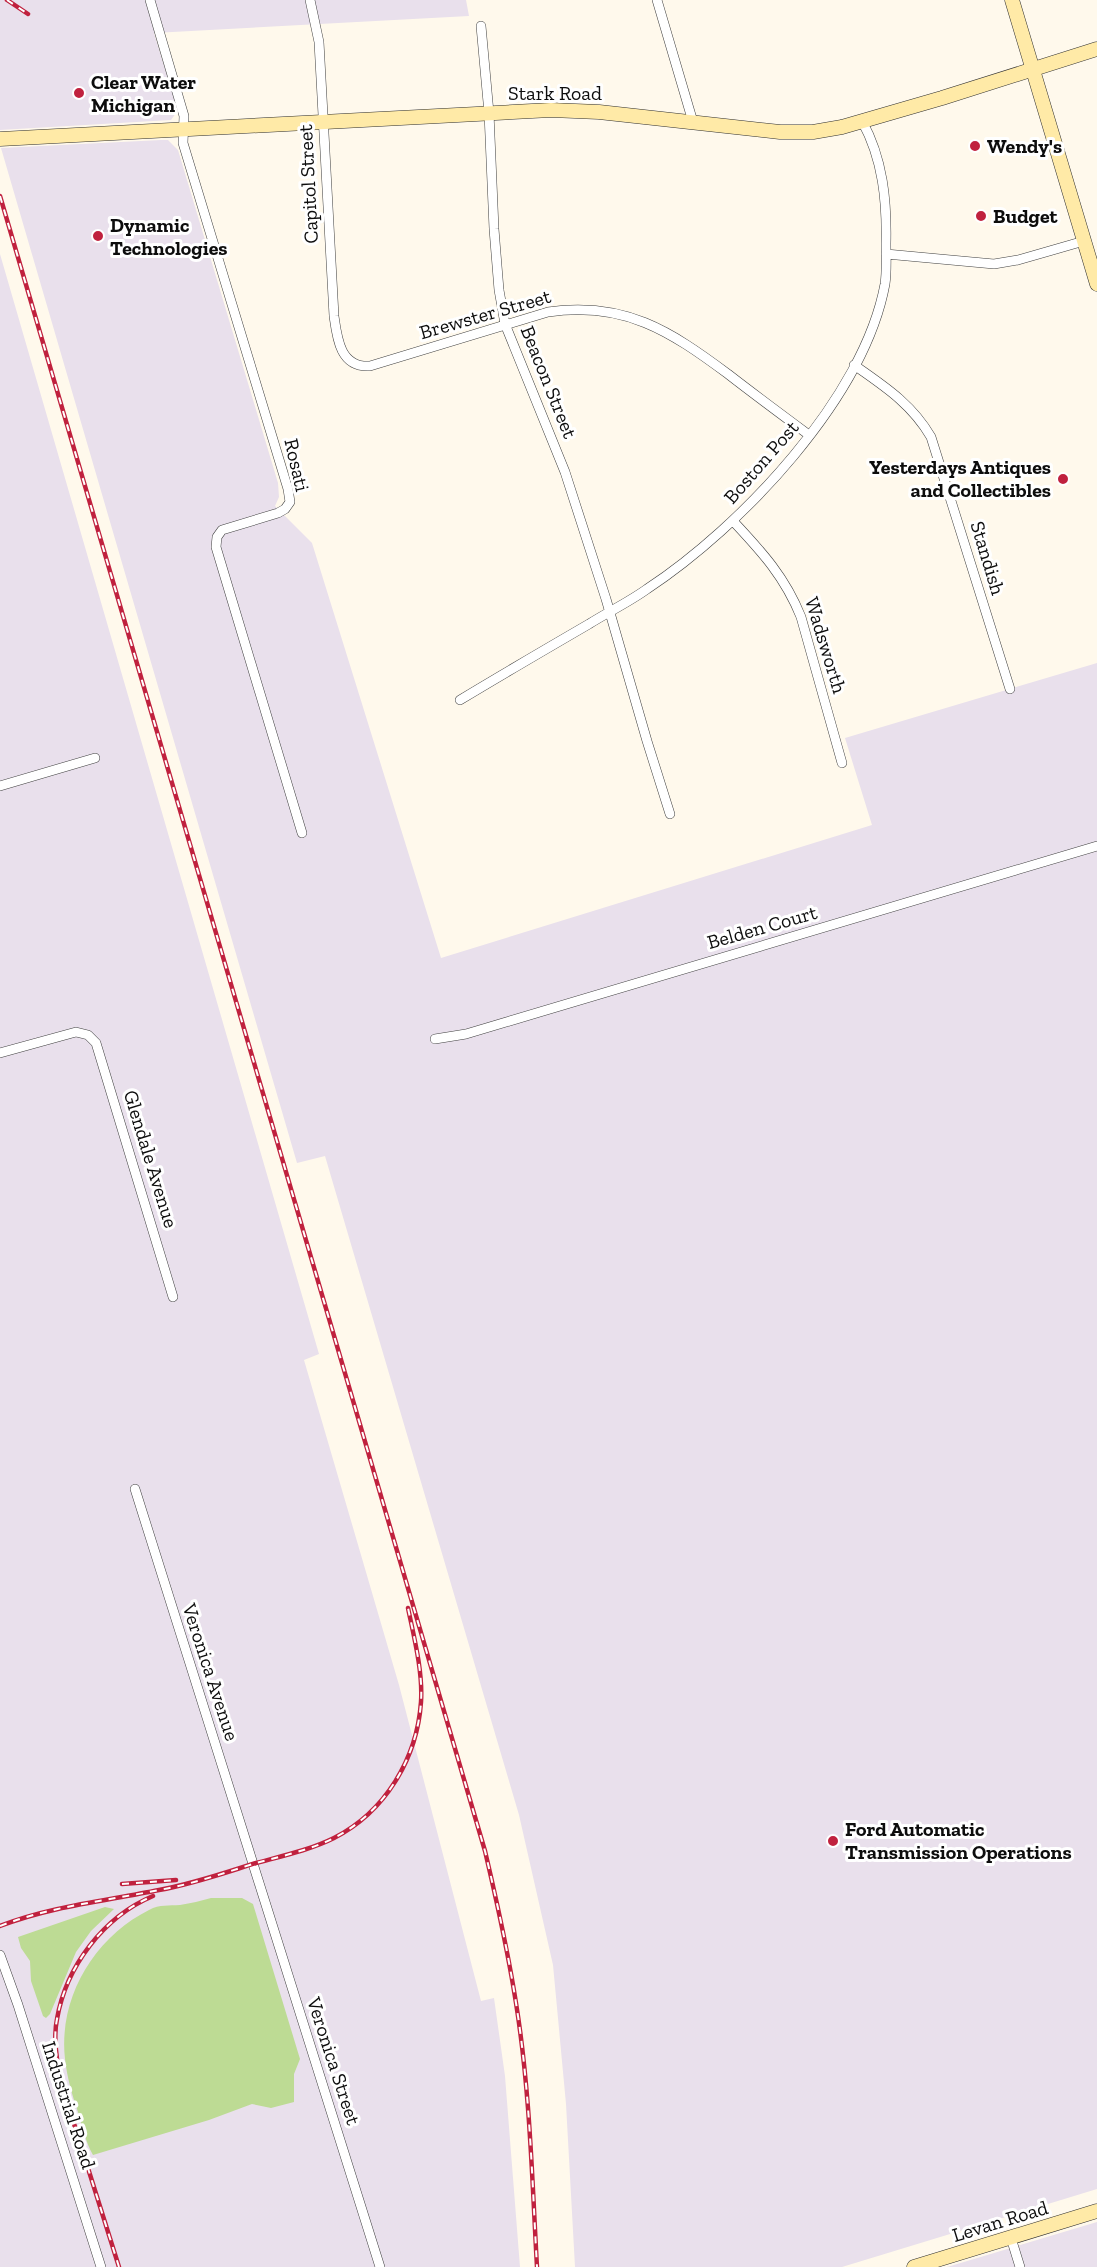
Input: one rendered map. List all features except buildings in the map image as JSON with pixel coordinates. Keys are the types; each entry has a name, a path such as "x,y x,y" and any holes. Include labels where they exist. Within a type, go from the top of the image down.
{"street":[{"path":"150,0 184,116 184,130"},
{"name":"Capitol Street","path":"310,0 319,42 334,316 341,349 351,363"},
{"path":"657,0 693,122"},
{"path":"1012,0 1031,70 1097,284"},
{"name":"Beacon Street","path":"482,26 489,113 495,249 505,324 566,472 670,814"},
{"name":"Stark Road","path":"0,139 581,110 797,133 830,130 958,94 1097,49"},
{"name":"Boston Post","path":"460,700 647,590 733,521 763,491 831,405 854,365 875,319 886,277 887,210 884,186 870,135 862,121"},
{"name":"Rosati","path":"184,130 183,143 288,489 290,501 285,509 222,530 217,537 216,547 302,833"},
{"path":"886,254 994,264 1018,260 1084,241"},
{"name":"Brewster Street","path":"351,363 370,366 548,312 576,309 608,312 645,322 685,342 809,435"},
{"name":"Standish","path":"854,365 905,402 920,418 931,437 1010,689"},
{"name":"Wadsworth","path":"733,521 774,567 793,598 801,617 842,763"},
{"path":"0,786 95,758"},
{"name":"Belden Court","path":"435,1039 466,1034 1097,846"},
{"name":"Glendale Avenue","path":"0,1053 76,1032 87,1035 99,1048 173,1297"},
{"name":"Veronica Avenue","path":"135,1489 253,1866"},
{"name":"Veronica Street","path":"253,1866 380,2267"},
{"name":"Industrial Road","path":"0,1955 101,2267"},
{"name":"Levan Road","path":"914,2267 1097,2211"},
{"path":"1011,2238 1020,2267"}],"shaded area":[{"path":"0,0 466,0 469,16 154,33 177,107 171,120 0,130"},
{"path":"168,140 178,150 278,483 279,497 275,506 312,543 441,958 872,825 845,738 1097,663 1097,2189 842,2267 575,2267 566,2104 553,1965 519,1815 325,1156 297,1163 1,148"},
{"path":"0,254 319,1354 304,1360 399,1685 481,2001 494,1998 505,2076 520,2267 0,2267"},
{"path":"1097,2222 1097,2267 947,2267 984,2256"}],"green space":[{"path":"211,1898 242,1898 253,1904 300,2059 294,2074 294,2102 271,2108 252,2104 209,2120 93,2155 86,2140 72,2093 65,2059 64,2036 74,1992 84,1971 97,1953 112,1936 130,1922 157,1907 180,1905"},
{"path":"105,1907 114,1909 91,1931 76,1952 50,2014 46,2018 43,2016 31,1981 30,1961 21,1948 18,1937"}],"railway":[{"path":"7,0 28,14"},
{"path":"0,196 485,1851 506,1946 521,2036 530,2135 537,2267"},
{"path":"0,1926 39,1913 172,1888 296,1852 334,1838 369,1814 395,1782 413,1744 418,1723 421,1679 408,1608"},
{"path":"122,1884 176,1880"},
{"path":"119,2267 60,2079 55,2034 62,2000 69,1981 90,1946 118,1917 153,1896"}],"place":[{"name":"Clear Water Michigan","path":"79,93"},
{"name":"Wendy's","path":"975,146"},
{"name":"Budget","path":"981,216"},
{"name":"Dynamic Technologies","path":"98,236"},
{"name":"Yesterdays Antiques and Collectibles","path":"1063,479"},
{"name":"Ford Automatic Transmission Operations","path":"833,1841"}]}
